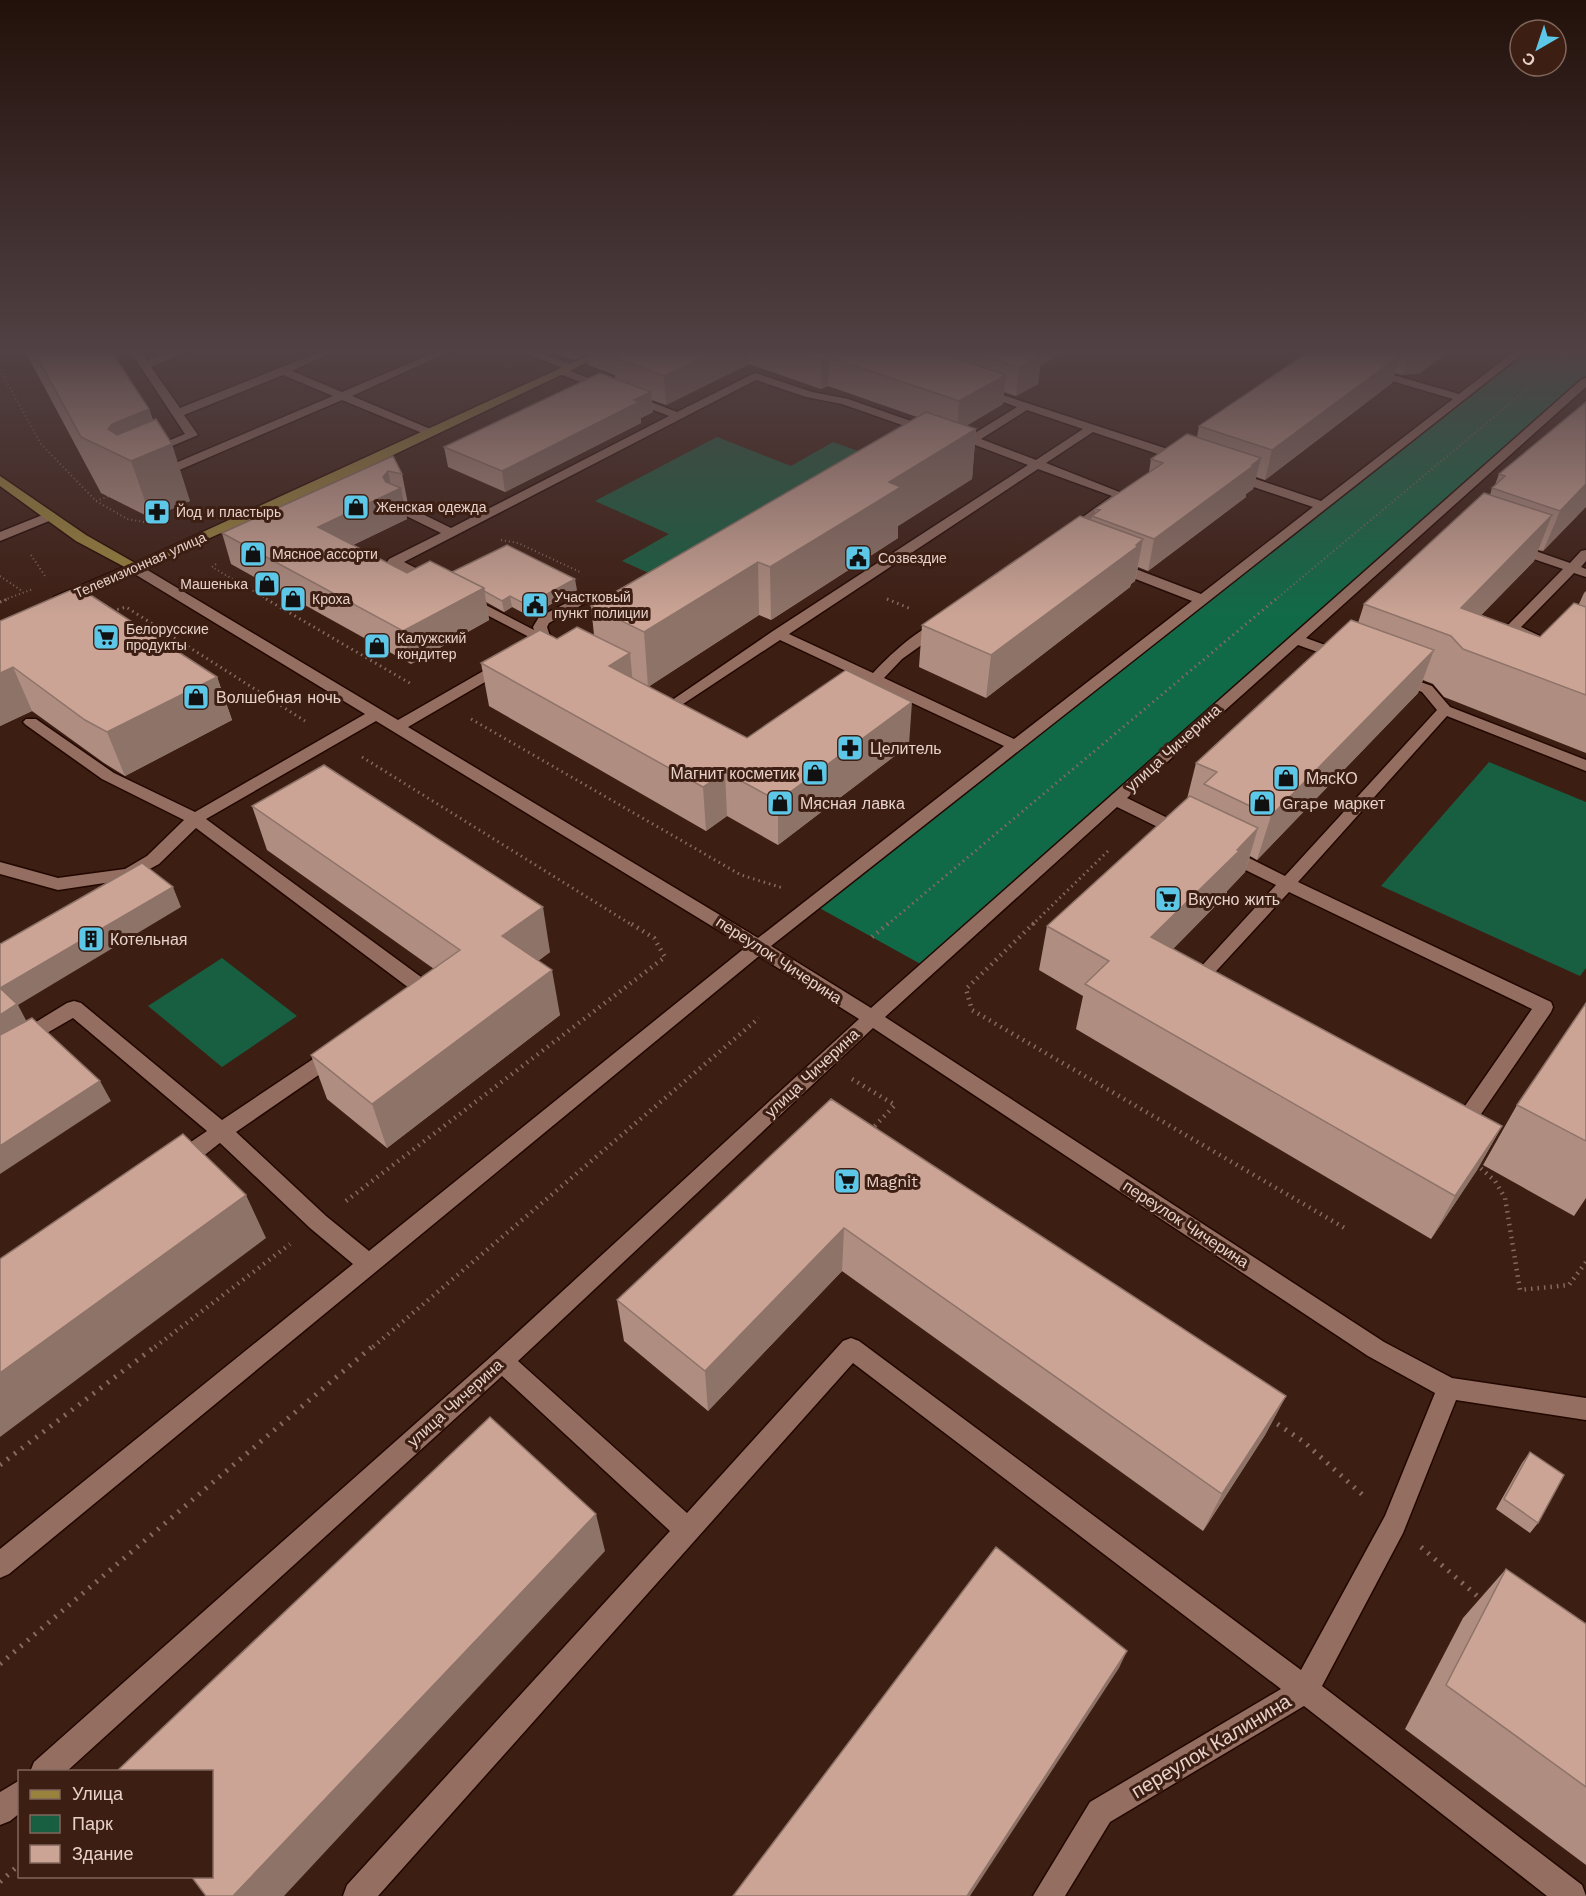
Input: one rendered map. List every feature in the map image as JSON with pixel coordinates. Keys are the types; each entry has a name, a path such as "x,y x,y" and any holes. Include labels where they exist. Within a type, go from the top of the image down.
{"main road":[{"name":"Телевизионная улица","path":"134,568 417,439"},
{"path":"0,480 81,538 134,568"}],"street":[{"path":"172,443 181,439"},
{"path":"135,485 241,439"},
{"path":"564,647 540,644 394,562 633,439"},
{"path":"917,446 928,439"},
{"path":"969,439 1121,495 1055,542"},
{"path":"668,707 1074,439"},
{"path":"1134,439 1173,450 1200,464"},
{"path":"0,1565 367,1263 758,947 1409,439"},
{"name":"улица Чичерина","path":"46,1770 502,1361 871,1019 1520,439"},
{"path":"1221,471 1323,506"},
{"path":"398,507 452,533"},
{"path":"0,537 50,516"},
{"path":"1431,519 1447,524"},
{"path":"1497,542 1586,573"},
{"path":"1544,640 1512,628 1586,554"},
{"path":"1098,559 1203,600"},
{"name":"Телевизионная улица","path":"48,605 134,568"},
{"name":"переулок Чичерина","path":"134,568 378,713 949,1067 1376,1349 1449,1388 1586,1409"},
{"path":"540,644 540,627 544,620 584,598"},
{"path":"839,706 875,680 897,656 948,619"},
{"path":"778,634 1016,746"},
{"path":"1296,639 1357,662"},
{"path":"399,726 516,658"},
{"path":"1386,674 1427,689 1445,710 1586,766"},
{"path":"1115,799 1287,884 1544,1006 1461,1127 1195,983 1287,884 1445,710"},
{"path":"89,897 153,860 195,819 378,713"},
{"path":"31,722 108,776 195,819 429,993 410,1005"},
{"path":"0,868 58,884 128,874"},
{"path":"0,1053 74,1008 222,1132 318,1222 367,1263"},
{"path":"164,1170 352,1042"},
{"path":"358,1896 851,1348 1305,1690 1571,1896"},
{"path":"502,1361 687,1530"},
{"name":"переулок Калинина","path":"1048,1896 1100,1812 1305,1690 1394,1524 1449,1388"},
{"path":"0,1811 18,1796"}],"path":[{"path":"872,937 1467,439"},
{"path":"96,501 135,485"},
{"path":"452,533 518,543 585,574"},
{"path":"26,552 35,558 46,578 40,583"},
{"path":"0,576 23,592"},
{"path":"854,585 948,619"},
{"path":"0,602 35,588"},
{"path":"0,1465 665,957 654,938 126,607 106,613"},
{"path":"0,1664 759,1017"},
{"path":"843,1085 850,1077 895,1105 866,1135"},
{"path":"1461,1127 1473,1161 1495,1181 1505,1198 1520,1290 1569,1285 1586,1262"},
{"path":"1265,1415 1304,1442 1394,1524 1485,1602"},
{"path":"0,1882 18,1866"}],"green space":[{"path":"712,439 723,439 791,466 833,442 872,456 662,579 622,561 669,534 595,501"},
{"path":"1408,439 1524,439 926,967 814,905"},
{"path":"1489,762 1586,802 1586,968 1580,976 1381,886"},
{"path":"222,958 297,1016 222,1067 148,1006"}],"building":[{"path":"86,439 169,439 172,444 131,461"},
{"path":"460,439 565,439 502,471 444,447"},
{"path":"879,439 959,439 889,482 901,487 770,567 758,562 644,632 591,606"},
{"path":"1179,439 1204,439 1261,458 1154,539 1092,516 1100,510 1095,509 1163,463 1151,459"},
{"path":"1240,439 1286,439 1272,450"},
{"path":"1541,439 1586,439 1586,484 1560,511 1492,488 1505,476 1499,474"},
{"path":"393,456 402,474 388,471 383,477 386,482 401,488 318,527 407,573 430,561 484,588 403,631 222,533"},
{"path":"1484,493 1552,515 1461,608 1540,637 1574,603 1586,607 1586,695 1463,649 1451,636 1364,604"},
{"path":"1080,516 1143,539 1136,545 1138,546 991,655 922,625"},
{"path":"507,545 575,579 527,605 510,596 502,601 484,591 484,588 452,572"},
{"path":"78,587 217,677 107,732 85,720 13,667 0,673 0,621"},
{"path":"1351,620 1434,650 1271,816 1204,784 1217,772 1196,763"},
{"path":"577,627 630,653 609,666 747,738 846,670 912,702 778,801 725,772 703,787 481,663 540,630 557,639"},
{"path":"324,765 543,907 502,936 552,970 372,1104 311,1055 460,950 252,806"},
{"path":"1190,796 1258,828 1237,850 1239,851 1151,937 1502,1126 1455,1196 1085,984 1109,961 1047,926"},
{"path":"142,863 173,887 0,988 0,944"},
{"path":"0,988 17,1004 0,1015"},
{"path":"1586,1003 1586,1141 1517,1105"},
{"path":"32,1018 100,1081 0,1146 0,1035"},
{"path":"831,1099 1286,1396 1222,1494 844,1228 705,1371 617,1300"},
{"path":"183,1134 246,1195 0,1373 0,1259"},
{"path":"490,1417 596,1514 233,1896 206,1896 192,1878 213,1878 213,1770 118,1770"},
{"path":"1530,1452 1564,1475 1538,1523 1504,1499"},
{"path":"996,1547 1127,1651 967,1896 733,1896"},
{"path":"1506,1569 1586,1624 1586,1787 1446,1685"}],"place":[{"name":"Женская одежда","path":"356,507"},
{"name":"Йод и пластырь","path":"157,512"},
{"name":"Мясное ассорти","path":"253,554"},
{"name":"Созвездие","path":"858,558"},
{"name":"Машенька","path":"267,584"},
{"name":"Кроха","path":"293,599"},
{"name":"Участковый пункт полиции","path":"535,605"},
{"name":"Белорусские продукты","path":"106,637"},
{"name":"Калужский кондитер","path":"377,646"},
{"name":"Волшебная ночь","path":"196,697"},
{"name":"Целитель","path":"850,748"},
{"name":"Магнит косметик","path":"815,773"},
{"name":"МясКО","path":"1286,778"},
{"name":"Мясная лавка","path":"780,803"},
{"name":"Grape маркет","path":"1262,803"},
{"name":"Вкусно жить","path":"1168,899"},
{"name":"Котельная","path":"91,939"},
{"name":"Magnit","path":"847,1181"}]}
